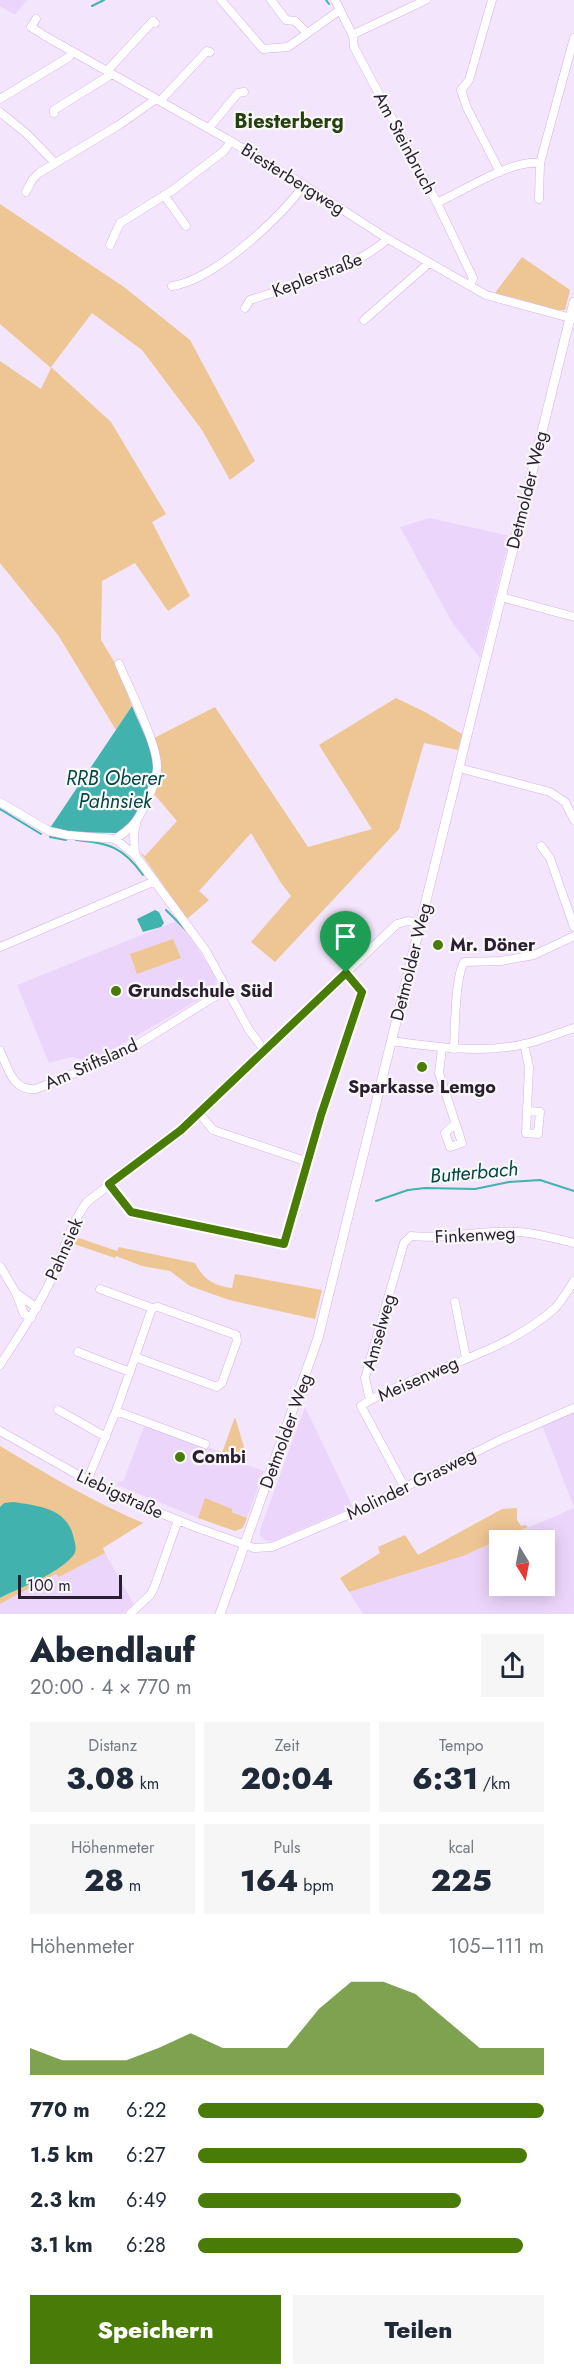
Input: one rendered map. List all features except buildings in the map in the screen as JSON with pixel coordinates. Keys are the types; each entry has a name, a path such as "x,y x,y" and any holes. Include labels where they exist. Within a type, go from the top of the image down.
{"street":[{"path":"221,0 263,49 288,47 340,10"},
{"path":"271,0 286,20 295,21 307,33"},
{"name":"Am Steinbruch","path":"335,0 353,36 354,47 437,203 473,278 470,286"},
{"path":"353,36 426,0"},
{"path":"492,0 470,80 461,90 467,108 500,172"},
{"name":"Biesterbergweg","path":"36,19 31,27 231,141 388,239 486,296 572,319"},
{"path":"54,112 110,72 153,21 155,23"},
{"path":"539,199 540,163 574,38"},
{"path":"26,192 37,175 158,100 207,51 210,52"},
{"path":"0,99 69,57 72,52"},
{"path":"209,128 238,93 244,92"},
{"path":"0,112 27,134 55,163"},
{"path":"110,245 120,223 164,195 224,151 231,141"},
{"path":"437,203 500,172 530,162 540,163"},
{"path":"172,286 194,280 226,259 278,216 304,185"},
{"path":"164,195 186,226"},
{"name":"Keplerstraße","path":"245,308 250,300 342,269 369,255 388,239"},
{"path":"364,320 429,263"},
{"name":"Detmolder Weg","path":"220,1614 318,1338 572,319 574,302"},
{"path":"501,597 574,617"},
{"path":"118,664 152,743 157,762 155,782 136,824 135,855"},
{"path":"459,768 550,792 565,802 574,820"},
{"path":"0,802 49,831 67,835 115,838 135,855 206,951 249,1029 265,1051"},
{"path":"115,838 136,824"},
{"path":"541,846 550,858 574,927"},
{"path":"0,947 155,881"},
{"name":"Pahnsiek","path":"0,1365 32,1318 51,1281 75,1218 87,1202 165,1144 397,924 408,921 420,923"},
{"path":"454,1049 461,968 464,962 501,961 534,955 574,936"},
{"path":"109,1184 131,1212 284,1244 362,992 346,973"},
{"name":"Am Stiftsland","path":"0,1051 17,1084 24,1089 36,1089 122,1054 227,989"},
{"path":"392,1041 454,1049 524,1044 574,1028"},
{"path":"524,1044 529,1067 528,1111"},
{"path":"442,1048 439,1073 455,1124"},
{"path":"199,1113 213,1130 308,1162"},
{"name":"Finkenweg","path":"411,1236 430,1238 519,1232 574,1243"},
{"name":"Amselweg","path":"405,1488 361,1406 370,1400 365,1378 404,1243 411,1236"},
{"path":"0,1266 16,1293 24,1314 32,1318"},
{"name":"Meisenweg","path":"370,1400 498,1346 524,1331 556,1306 574,1281"},
{"path":"100,1289 236,1335 237,1341 222,1383 217,1387 135,1357"},
{"path":"16,1293 37,1308"},
{"name":"Meisenweg","path":"455,1302 465,1358"},
{"path":"87,1481 116,1411 153,1308"},
{"path":"78,1352 130,1371"},
{"name":"Molinder Grasweg","path":"245,1544 258,1548 272,1547 405,1488 500,1440 574,1408"},
{"path":"58,1410 106,1437"},
{"path":"116,1411 205,1444"},
{"name":"Liebigstraße","path":"0,1431 110,1493 245,1544"},
{"path":"130,1614 150,1595 154,1588 178,1520"}],"shaded area":[{"path":"0,0 27,0 15,15 0,6"},
{"path":"0,204 124,287 190,340 255,461 230,480 202,430 142,350 92,313 51,367 111,422 166,514 152,522 190,596 168,611 135,563 102,581 101,640 118,668 132,706 116,730 58,635 0,563 0,361 41,389 51,368 0,324"},
{"path":"522,257 570,290 565,310 557,310 495,293"},
{"path":"430,518 510,536 480,658 453,624 400,527"},
{"path":"396,698 462,734 458,750 424,743 399,829 275,962 251,942 291,896 251,833 199,891 209,900 187,919 140,852 145,856 177,821 154,794 160,766 159,752 154,738 215,707 308,847 372,829 319,745"},
{"name":"Grundschule Süd","path":"179,920 216,977 215,986 210,993 91,1062 71,1057 49,1063 17,985"},
{"path":"173,939 181,958 137,974 130,954"},
{"path":"79,1238 117,1251 119,1247 195,1263 205,1277 226,1287 232,1288 235,1274 322,1290 315,1319 229,1300 190,1286 170,1271 142,1266 71,1243"},
{"path":"305,1407 353,1507 273,1541 266,1541 260,1536 261,1527"},
{"path":"574,1412 574,1507 542,1425"},
{"path":"235,1417 244,1447 239,1462 232,1460 230,1465 219,1461"},
{"path":"145,1424 222,1452 219,1461 232,1460 264,1471 247,1518 205,1499 198,1518 117,1485 119,1481 123,1482"},
{"path":"0,1446 88,1497 143,1523 103,1548 105,1553 59,1577 56,1574 0,1604 0,1598 55,1571 4,1503 0,1507"},
{"path":"205,1498 247,1518 243,1528 235,1531 198,1518"},
{"path":"517,1508 517,1520 521,1526 528,1527 521,1530 489,1530 489,1544 463,1556 349,1592 340,1578 380,1553 378,1547 405,1535 418,1555 502,1509"},
{"path":"574,1508 574,1614 363,1614 349,1592 463,1556 489,1545 489,1596 555,1596 555,1530 523,1530"},
{"path":"105,1553 137,1610 132,1614 0,1614 0,1604 57,1574 59,1577"}],"water":[{"name":"RRB Oberer Pahnsiek","path":"132,706 149,745 154,768 150,789 140,811 125,828 117,833 64,832 50,828"},
{"path":"155,910 159,912 164,923 161,927 143,932 137,919"},
{"path":"13,1502 42,1507 59,1515 71,1529 75,1551 65,1564 56,1570 0,1598 0,1507 4,1503"}],"waterway":[{"path":"92,6 104,0"},
{"path":"326,0 329,4"},
{"path":"0,809 41,834"},
{"path":"50,837 66,840"},
{"path":"76,840 106,845 122,852 143,875"},
{"path":"166,910 187,931"},
{"name":"Butterbach","path":"376,1201 408,1190 475,1189 509,1182 540,1180 574,1191"}],"place":[{"name":"Mr. Döner","path":"438,945"},
{"name":"Grundschule Süd","path":"116,991"},
{"name":"Sparkasse Lemgo","path":"422,1067"},
{"name":"Combi","path":"180,1457"}],"district":[{"name":"Biesterberg","path":"289,121"}],"route":[{"path":"346,973 362,992 321,1115 284,1244 131,1212 109,1184 181,1130 346,973"}]}
